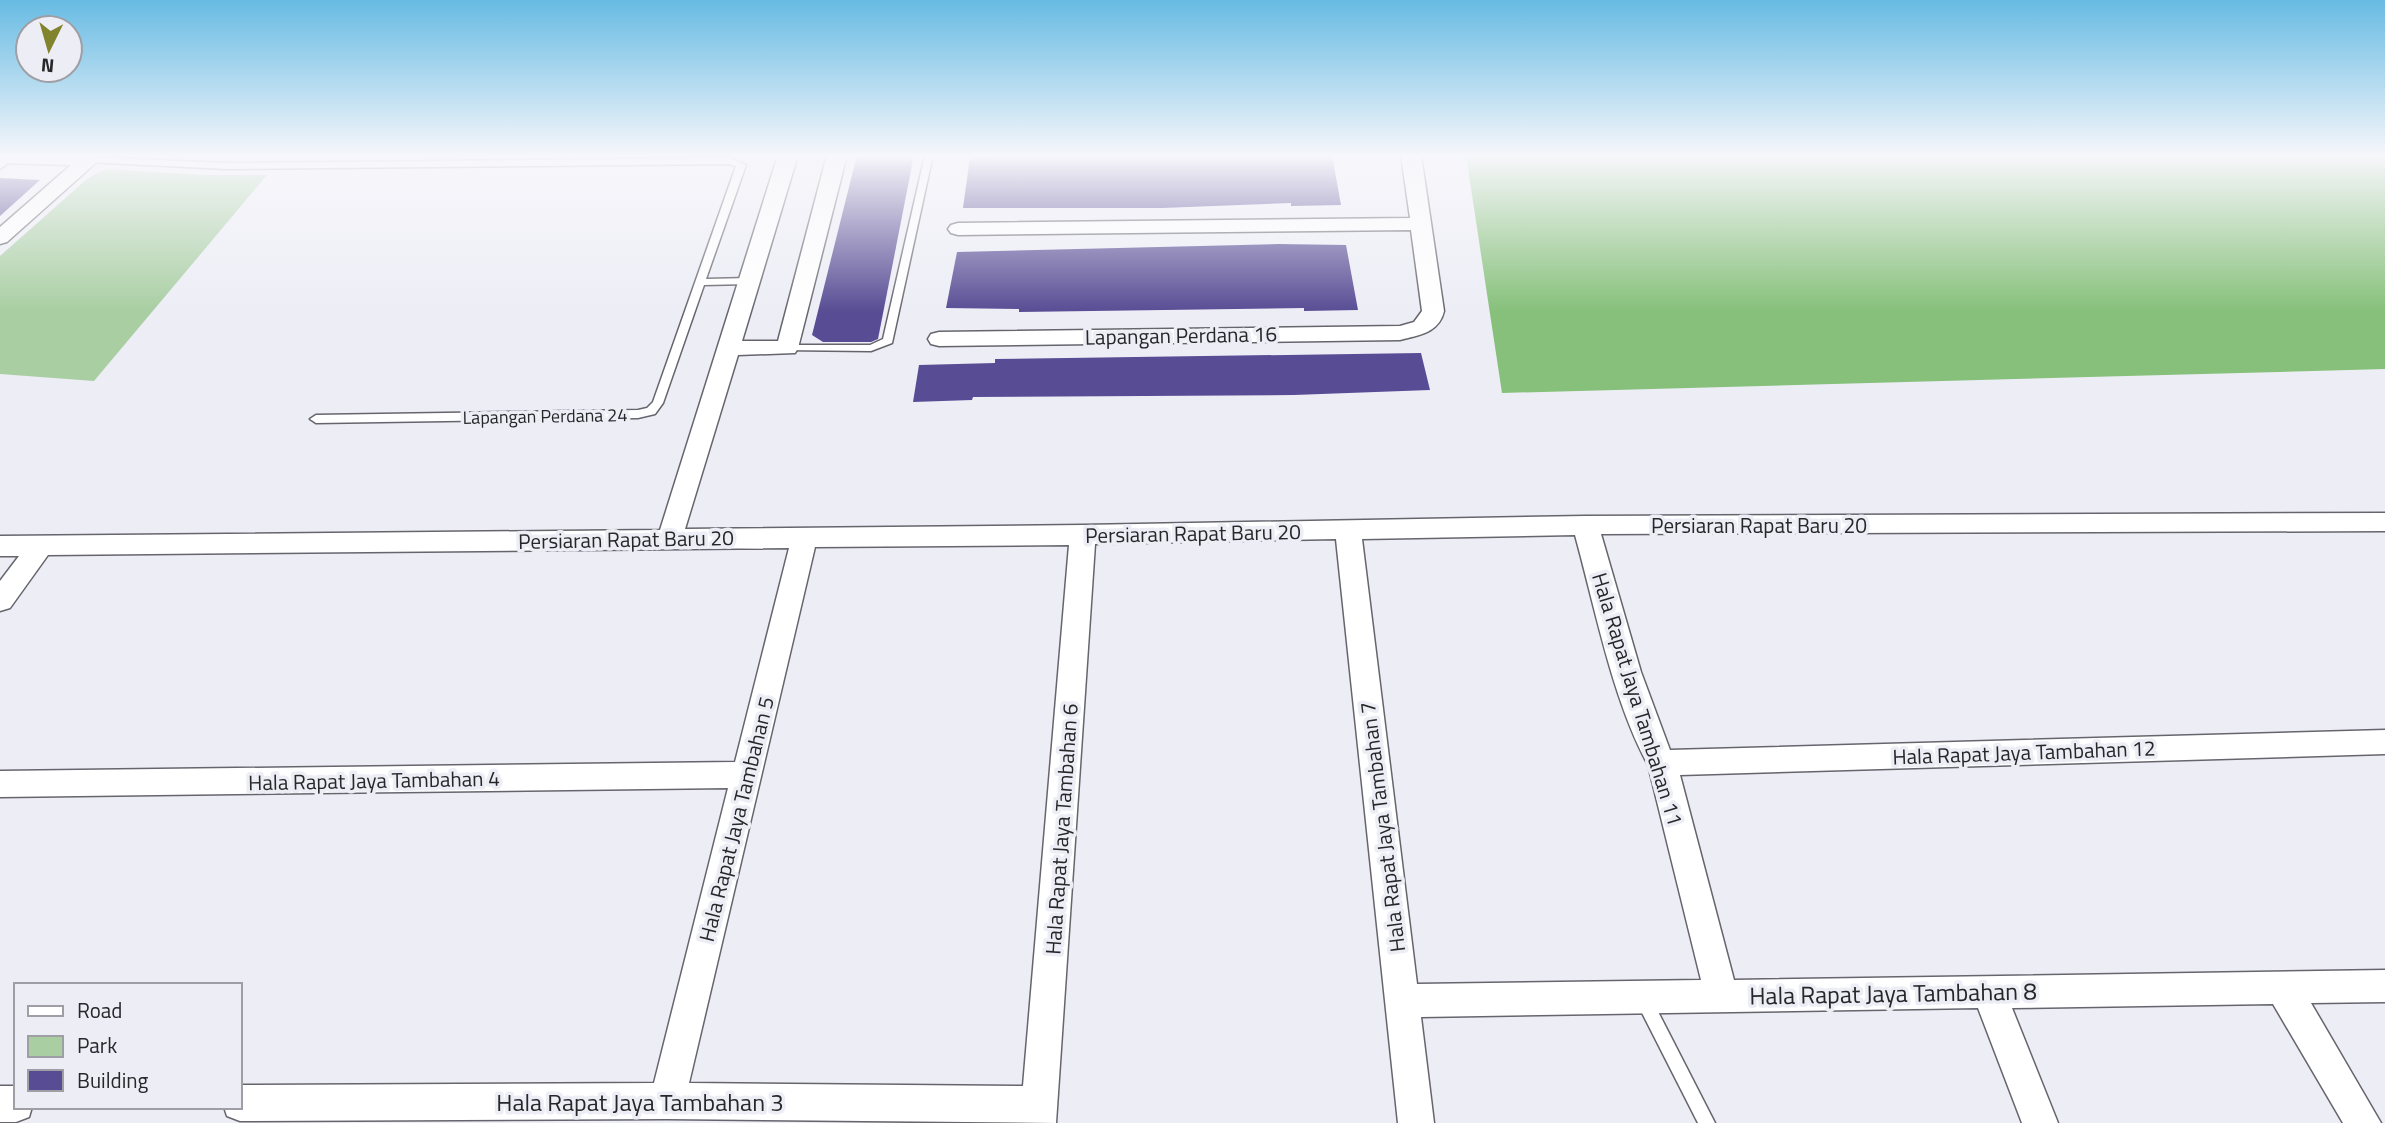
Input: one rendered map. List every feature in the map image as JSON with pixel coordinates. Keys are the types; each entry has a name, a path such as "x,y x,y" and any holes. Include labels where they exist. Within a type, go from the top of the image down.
{"street":[{"path":"0,238 35,207"},
{"path":"670,538 772,207"},
{"path":"727,348 787,348 823,207"},
{"path":"958,229 1420,223 1418,207"},
{"name":"Lapangan Perdana 16","path":"939,338 1400,333 1422,327 1431,319 1433,311 1420,223"},
{"name":"Persiaran Rapat Baru 20","path":"0,546 1083,535 1585,526 2385,522"},
{"name":"Hala Rapat Jaya Tambahan 11","path":"1585,526 1638,706 1651,743 1662,763 1722,996"},
{"name":"Hala Rapat Jaya Tambahan 7","path":"1348,531 1416,1123"},
{"name":"Hala Rapat Jaya Tambahan 6","path":"1039,1113 1083,535"},
{"name":"Hala Rapat Jaya Tambahan 5","path":"667,1101 805,537"},
{"path":"0,601 41,546"},
{"name":"Hala Rapat Jaya Tambahan 12","path":"1662,763 2385,742"},
{"name":"Hala Rapat Jaya Tambahan 4","path":"0,784 747,775"},
{"name":"Hala Rapat Jaya Tambahan 8","path":"1402,1001 2385,986"},
{"path":"2282,987 2363,1123"},
{"path":"1989,992 2040,1123"},
{"name":"Hala Rapat Jaya Tambahan 3","path":"242,1103 667,1101 1039,1113"}],"lane":[{"name":"Lapangan Perdana 24","path":"316,419 645,413 658,403 727,207"},
{"path":"787,348 870,348 888,341 917,207"},
{"path":"701,282 749,281"},
{"path":"1642,997 1707,1123"}],"green space":[{"path":"55,207 240,207 94,381 0,374 0,256"},
{"path":"1474,207 2385,207 2385,369 1502,393"}],"building":[{"path":"0,207 10,207 0,216"},
{"path":"844,207 904,207 878,339 871,342 823,342 812,335"},
{"path":"963,207 1177,207 1162,208"},
{"path":"1278,244 1346,245 1358,310 1304,311 1304,308 1019,312 1019,309 946,308 957,252"},
{"path":"1421,353 1430,390 1294,395 973,397 972,400 913,402 919,365 995,363 995,359"}]}
